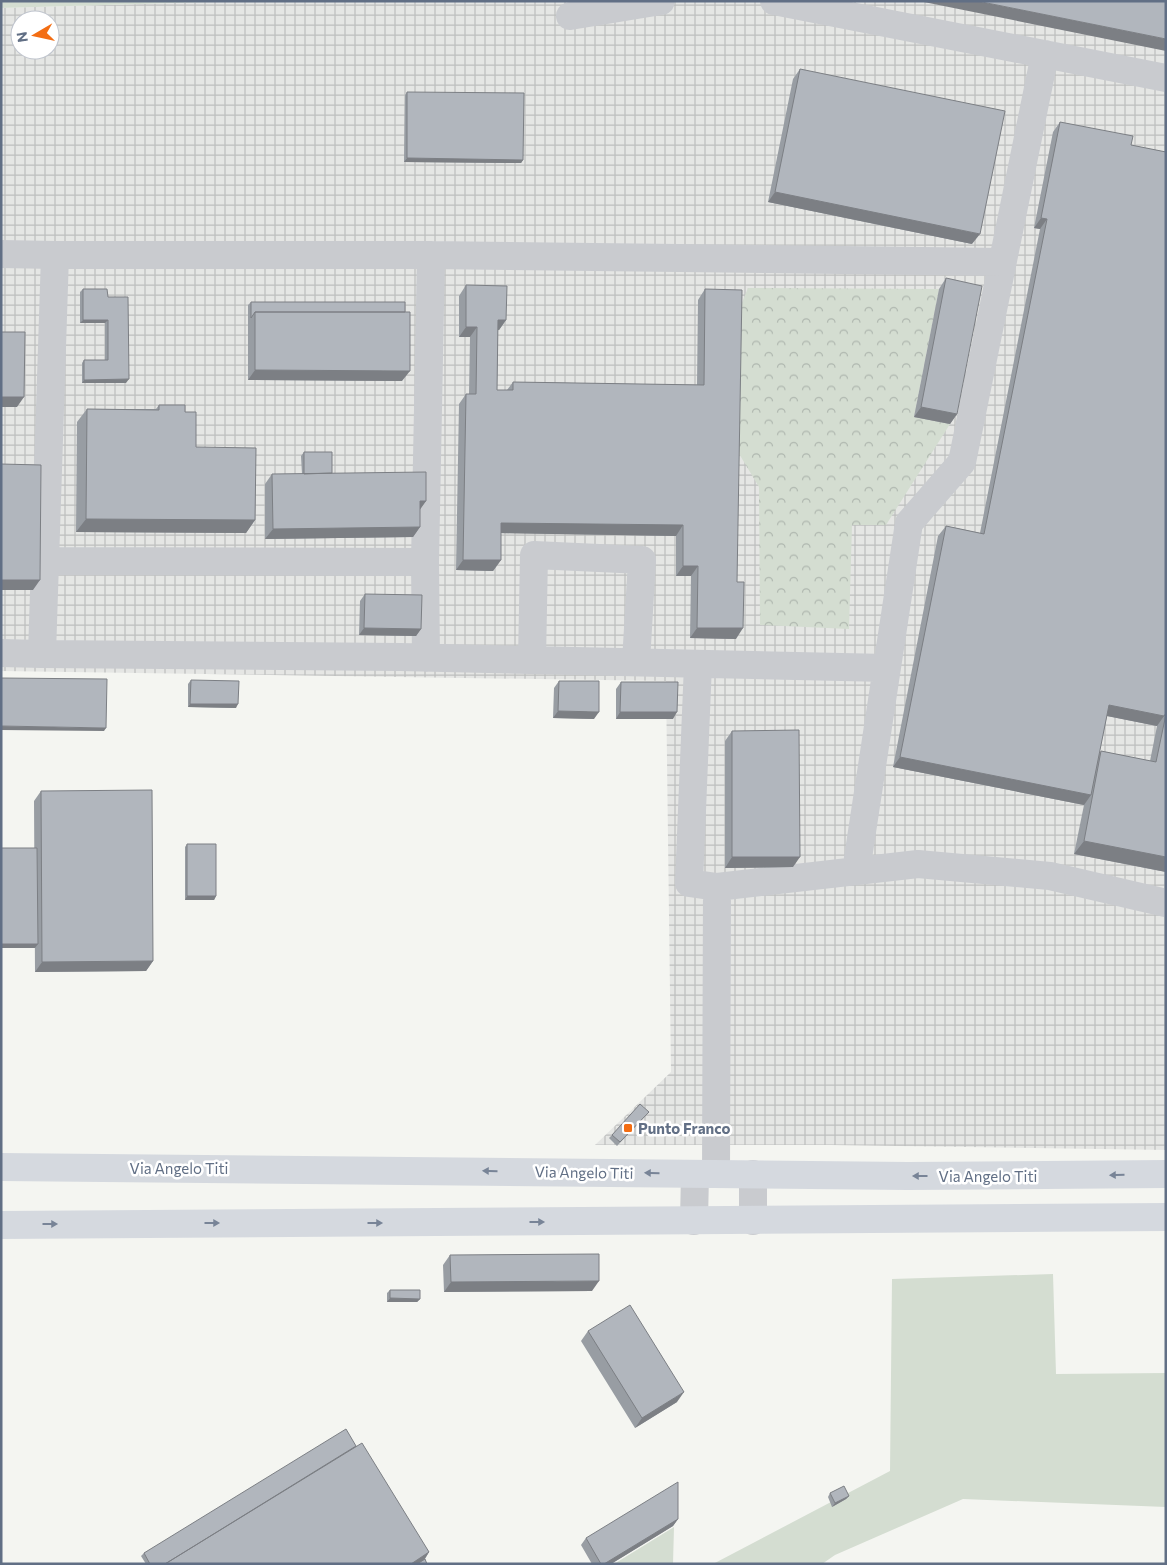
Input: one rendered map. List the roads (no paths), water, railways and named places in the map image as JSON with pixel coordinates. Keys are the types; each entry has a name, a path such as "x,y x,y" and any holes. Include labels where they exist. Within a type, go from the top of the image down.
{"main road":[{"name":"Via Angelo Titi","path":"1,1167 908,1176 1166,1174"},
{"path":"1,1224 753,1221 1166,1217"}],"street":[{"path":"570,16 660,1"},
{"path":"774,1 1166,78"},
{"path":"856,871 909,522 962,462 1045,54"},
{"path":"1,254 1002,262"},
{"path":"42,654 55,255"},
{"path":"426,658 425,562 431,256"},
{"path":"532,660 534,555 642,560 636,662"},
{"path":"45,561 425,562"},
{"path":"1,653 426,658 887,668"},
{"path":"698,664 689,883 718,887 918,864 1050,876 1166,903"},
{"path":"694,1221 706,1174 718,887"},
{"path":"753,1221 754,1174"}],"place":[{"name":"Punto Franco","path":"628,1128"}]}
